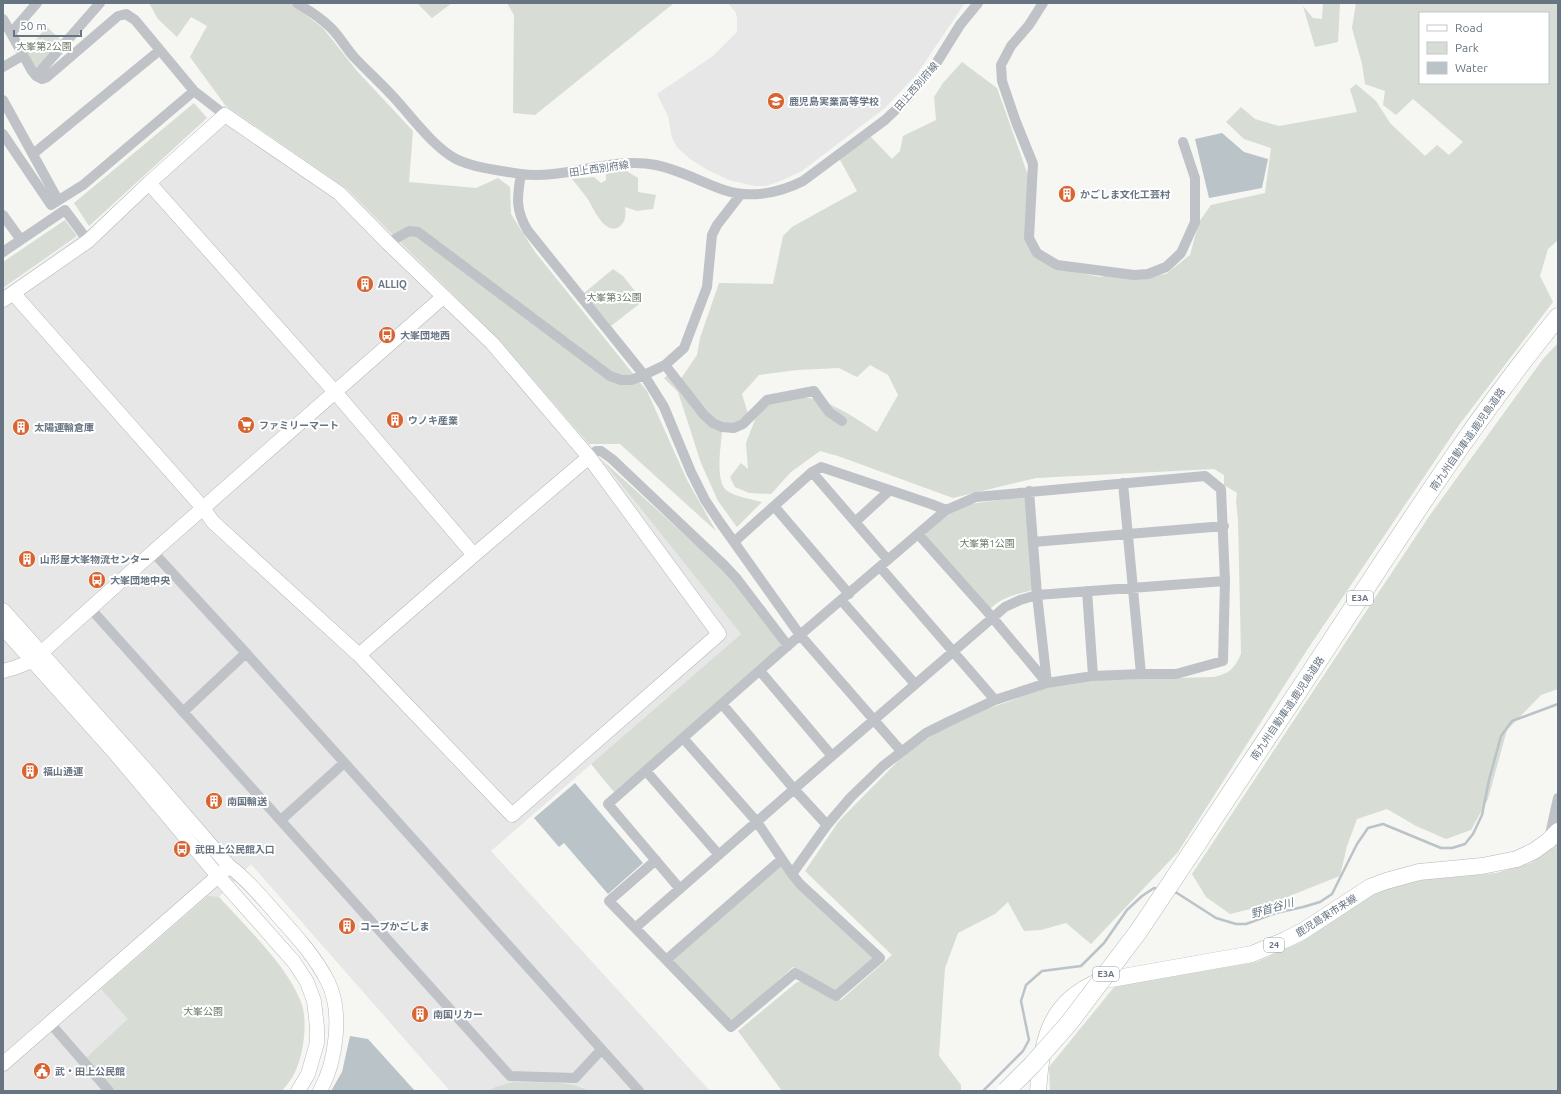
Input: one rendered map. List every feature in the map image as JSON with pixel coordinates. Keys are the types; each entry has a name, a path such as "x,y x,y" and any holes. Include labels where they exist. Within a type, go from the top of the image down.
{"highway":[{"name":"南九州自動車道;鹿児島道路","path":"1006,1091 1070,1023 1138,932 1479,420 1529,352 1558,317"}],"main road":[{"name":"鹿児島東市来線","path":"1038,1091 1040,1057 1052,1021 1062,1006 1086,987 1100,981 1252,954 1303,931 1370,887 1419,872 1505,862 1517,859 1529,854 1553,836"}],"street":[{"path":"11,33 37,3"},
{"path":"36,76 100,3"},
{"name":"田上西別府線","path":"298,3 330,27 353,56 420,127 448,154 457,160 474,165 521,174 538,175 566,173 624,164 642,163 677,170 725,190 741,194 763,194 777,192 803,181 885,120 906,100 938,62 960,25 978,3"},
{"path":"1043,3 1029,25 1011,46 1001,64 1002,81 1016,122 1033,164 1030,238 1037,253 1057,265 1134,275 1148,274 1166,267 1181,253 1195,222 1195,178 1184,142"},
{"path":"3,19 22,56 36,76 42,80 118,16 126,14 135,20 194,91 225,116 339,193 388,243 492,343 589,457 719,634 512,815 359,655 213,522 203,508 8,297 88,241 149,183 225,116"},
{"path":"33,154 160,50"},
{"path":"3,67 22,56"},
{"path":"3,134 51,205 83,186 194,91"},
{"path":"3,100 58,200"},
{"path":"521,174 517,195 518,209 522,221 528,231 644,375 666,412 691,472 705,500 800,635 901,751"},
{"path":"149,183 335,392 474,555"},
{"path":"388,243 409,232 418,232 610,376 621,380 631,380 665,365 684,348 707,287 712,235 717,225 741,194"},
{"path":"3,252 65,210 88,241"},
{"path":"3,215 21,240"},
{"path":"3,671 14,668 37,657 90,608 443,296"},
{"path":"665,365 704,415 713,423 722,427 734,428 743,424 767,400 814,391 829,412 842,421"},
{"path":"359,655 596,451 602,451 612,459 724,565 737,579 788,646"},
{"path":"734,542 812,472 822,467 946,510"},
{"path":"812,472 855,522 884,564 953,651 995,700"},
{"path":"680,889 608,804 800,635 946,510 976,497 1205,476 1221,489 1224,526 1225,581 1223,660 1176,674 1093,676 1047,684 995,700 926,733 883,766 850,798 827,825 792,874"},
{"path":"1123,484 1141,674"},
{"path":"855,522 890,490"},
{"path":"1029,492 1037,595 1047,684"},
{"path":"774,506 915,684"},
{"path":"1033,542 1224,526"},
{"path":"918,534 992,617 1047,684"},
{"path":"153,552 246,653 639,1091"},
{"path":"635,928 992,617 1010,605 1020,600 1037,595 1225,581"},
{"path":"1087,591 1093,676"},
{"path":"90,608 510,1076 575,1078 601,1050"},
{"path":"3,610 37,657 114,752 218,876 294,962 308,982 314,1001 318,1027 317,1043 308,1074 298,1091"},
{"path":"3,628 37,657 145,769 229,866 245,878 307,948 329,983 336,1017 335,1046 332,1064 320,1091"},
{"path":"183,712 246,653"},
{"path":"760,671 832,756"},
{"path":"722,704 794,789 827,825"},
{"path":"656,860 609,901 731,1027 795,973 836,996 880,958 800,884 757,822 683,738"},
{"path":"281,820 344,763"},
{"path":"646,771 719,855"},
{"path":"1553,836 1558,798"},
{"path":"666,960 782,859"},
{"path":"3,1064 229,866"},
{"path":"50,1023 109,1091"}],"shaded area":[{"name":"鹿児島実業高等学校","path":"728,3 965,3 917,74 885,108 802,171 766,186 755,186 729,180 706,169 690,159 677,147 672,138 668,116 657,94 713,56 737,32 736,13"},
{"path":"225,105 347,189 499,340 589,444 741,634 491,851 710,1091 590,1091 582,1087 551,1083 513,1082 495,1087 489,1091 450,1091 251,864 219,897 216,897 221,1091 3,1091 3,290 89,229"}],"green space":[{"path":"149,3 290,3 323,28 357,71 413,131 409,182 476,188 498,178 510,187 511,214 535,252 647,391 687,480 716,531 620,444 589,444 499,340 347,189 225,105 190,57 207,26 191,17 177,37 158,19"},
{"path":"417,3 452,3 432,18"},
{"path":"507,3 674,3 535,115 513,113 514,15"},
{"path":"1323,3 1340,3 1338,42 1315,47 1303,6 1313,18 1322,19"},
{"path":"1356,3 1558,3 1558,240 1548,249 1540,276 1553,302 1459,425 1307,650 1178,852 1091,944 1066,923 1041,930 1024,931 1008,902 995,914 958,933 945,968 939,1056 961,1085 961,1091 782,1091 738,1031 797,982 806,981 831,997 841,1000 892,955 805,871 839,821 904,755 934,734 987,709 1047,688 1102,680 1214,677 1231,670 1241,654 1237,493 1224,485 1224,475 1214,469 1036,478 953,498 838,456 820,451 791,472 771,494 749,493 735,487 730,477 741,463 748,469 746,443 756,417 770,400 798,397 819,400 849,414 877,432 898,395 888,375 870,365 857,377 839,368 797,370 759,375 742,394 749,417 722,431 720,462 721,478 726,490 738,496 762,502 737,527 718,501 701,463 678,392 664,378 669,374 680,380 697,355 700,338 719,283 773,284 783,236 792,227 857,191 839,158 871,137 892,159 900,151 903,136 936,120 934,97 943,83 962,62 997,88 1029,178 1035,255 1061,269 1100,277 1120,273 1136,279 1166,274 1190,255 1199,222 1211,205 1265,193 1271,148 1244,139 1226,122 1241,107 1255,119 1279,126 1357,112 1350,89 1356,84 1376,101 1390,123 1425,156 1437,145 1449,155 1463,142 1413,99 1396,115 1383,105 1385,91 1365,84 1362,64 1352,28"},
{"name":"大峯第2公園","path":"47,27 62,41 38,69 35,69 25,52"},
{"path":"194,103 207,118 89,226 74,203"},
{"path":"625,170 638,178 638,192 656,195 653,209 637,211 625,207 625,218 623,223 614,229 609,228 597,215 589,201 572,179 594,177 601,183 606,180 606,173"},
{"path":"65,220 77,236 3,288 3,262"},
{"name":"大峯第3公園","path":"613,269 623,276 643,301 611,326 584,293"},
{"path":"1558,343 1558,689 1541,695 1507,730 1488,799 1471,830 1446,839 1416,826 1387,809 1357,819 1347,846 1340,876 1267,905 1230,914 1206,897 1192,874 1430,515 1543,359"},
{"path":"601,459 728,574 781,645 780,649 614,792 591,764 741,634"},
{"name":"大峯第1公園","path":"1022,497 1026,500 1033,590 1005,599 990,609 926,537 926,532 947,514 970,504"},
{"path":"1558,844 1558,1091 1050,1091 1049,1067 1115,986 1257,962 1301,942 1338,918 1363,899 1400,884 1444,876 1447,878 1496,873 1530,863"},
{"path":"779,866 783,867 872,955 872,960 839,990 833,990 793,967 733,1021 730,1022 673,963 673,959"},
{"name":"大峯公園","path":"208,896 219,897 266,948 288,977 296,991 302,1005 305,1022 304,1041 297,1069 282,1091 115,1091 86,1058 128,1019 101,989"},
{"path":"513,1082 543,1082 572,1085 590,1091 489,1091 495,1087"}],"water":[{"path":"1222,133 1244,152 1268,159 1262,188 1209,198 1195,139"},
{"path":"575,783 643,863 608,894 564,843 559,847 534,818"},
{"path":"350,1036 368,1039 415,1091 331,1091 342,1072"}],"waterway":[{"name":"野首谷川","path":"1172,892 1177,893 1216,918 1236,924 1246,924 1276,913 1320,902 1332,894 1357,844 1368,828 1383,824 1441,848 1452,848 1465,844 1473,834 1482,815 1489,780 1501,736 1512,721 1558,704"},
{"name":"野首谷川","path":"983,1091 1023,1051 1029,1040 1021,1001 1026,985 1042,971 1081,966 1104,943 1127,910 1142,896 1154,888 1159,889"}],"place":[{"name":"鹿児島実業高等学校","path":"776,101"},
{"name":"かごしま文化工芸村","path":"1067,194"},
{"name":"ALLIQ","path":"365,284"},
{"name":"大峯団地西","path":"387,335"},
{"name":"ウノキ産業","path":"395,420"},
{"name":"ファミリーマート","path":"246,425"},
{"name":"太陽運輸倉庫","path":"21,427"},
{"name":"山形屋大峯物流センター","path":"27,559"},
{"name":"大峯団地中央","path":"97,580"},
{"name":"福山通運","path":"30,771"},
{"name":"南国輸送","path":"214,801"},
{"name":"武田上公民館入口","path":"182,849"},
{"name":"コープかごしま","path":"347,926"},
{"name":"南国リカー","path":"420,1014"},
{"name":"武・田上公民館","path":"42,1071"}]}
